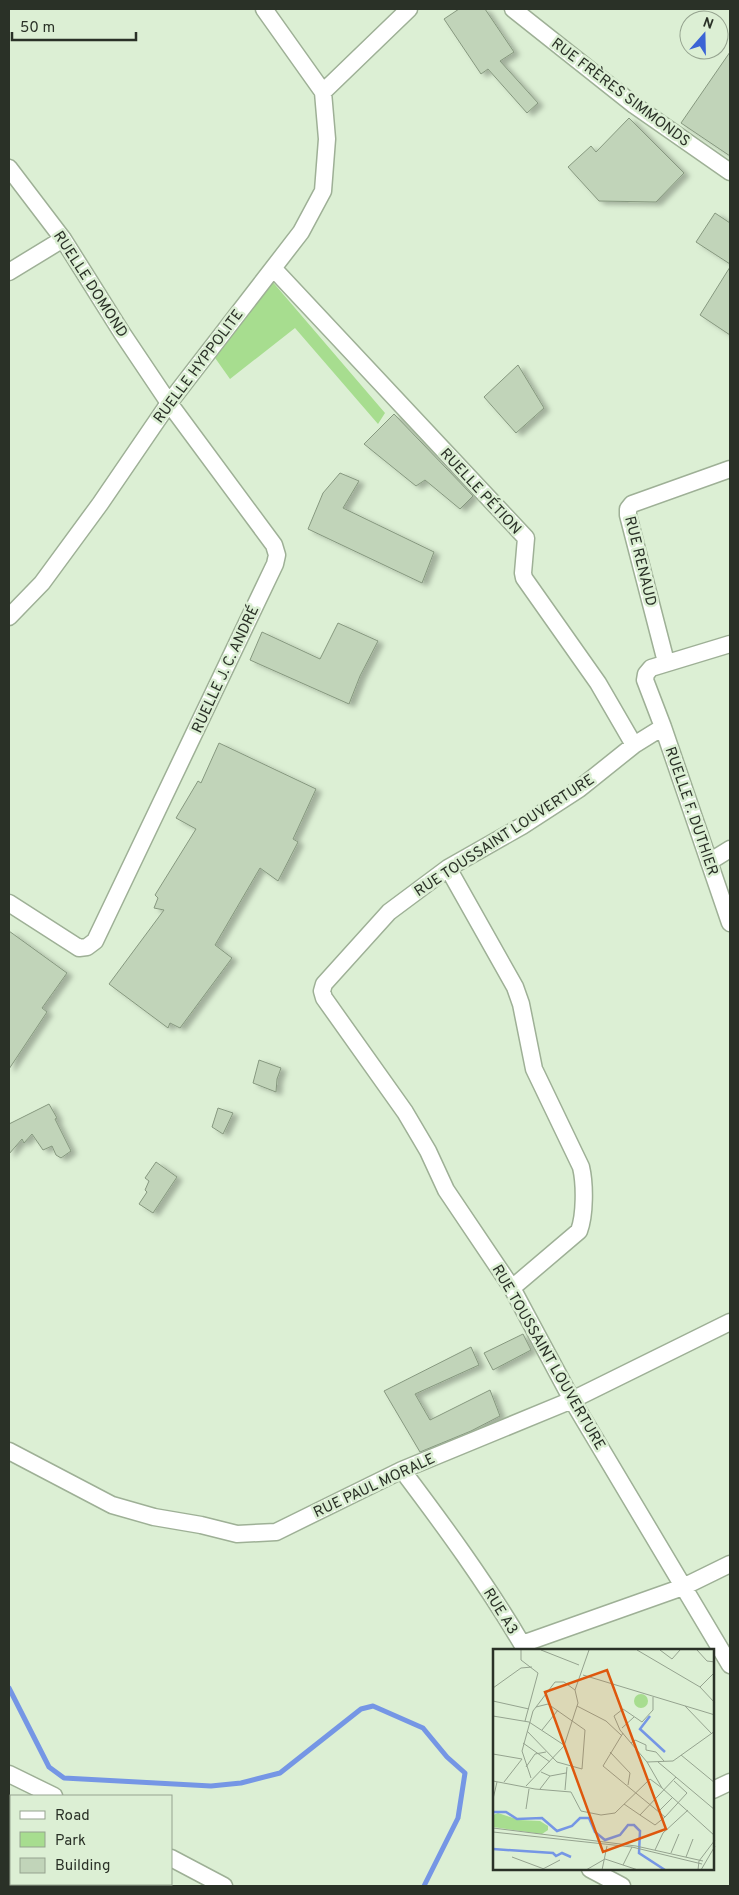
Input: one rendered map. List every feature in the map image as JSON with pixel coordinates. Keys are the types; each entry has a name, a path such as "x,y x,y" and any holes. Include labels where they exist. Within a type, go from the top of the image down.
{"street":[{"path":"264,9 323,92 409,9"},
{"name":"RUE FRÈRES SIMMONDS","path":"513,9 634,104 730,172"},
{"name":"RUELLE HYPPOLITE","path":"9,617 42,583 100,504 169,403 301,232 323,191 327,139 323,92"},
{"name":"RUELLE DOMOND","path":"9,168 63,239 169,403"},
{"path":"9,272 63,239"},
{"name":"RUELLE PÉTION","path":"273,268 526,538 522,574 524,578 598,683 634,745"},
{"name":"RUELLE J. C. ANDRÉ","path":"9,904 79,948 87,947 96,941 275,564 277,555 274,545 169,403"},
{"name":"RUE RENAUD","path":"666,662 628,515 628,508 632,504 730,469"},
{"name":"RUELLE F. DUTHIER","path":"730,644 651,668 646,674 645,680 730,923"},
{"name":"RUE TOUSSAINT LOUVERTURE","path":"663,727 634,745 580,789 522,826 448,868 389,912 324,984 322,991 324,998 405,1112 428,1151 446,1190 512,1288 572,1400 730,1665"},
{"path":"709,862 730,849"},
{"path":"448,868 514,987 521,1004 534,1069 581,1167 583,1176 582,1222 578,1231 512,1288"},
{"name":"RUE PAUL MORALE","path":"9,1451 112,1504 154,1517 237,1534 276,1532 402,1470 572,1400 730,1322"},
{"name":"RUE A3","path":"402,1470 467,1556 523,1647 683,1587 730,1564"},
{"path":"9,1774 52,1795"},
{"path":"714,1790 730,1782"},
{"path":"172,1859 224,1886"},
{"path":"592,1870 622,1886"}],"green space":[{"path":"271,280 385,413 378,424 295,328 230,379 213,355"}],"building":[{"path":"459,9 485,9 514,52 500,61 538,103 527,113 488,69 481,74 444,19"},
{"path":"730,52 730,156 681,123 724,60 729,60"},
{"path":"629,118 684,173 656,202 599,201 568,167 591,146 596,152"},
{"path":"715,213 730,223 730,264 696,242"},
{"path":"730,267 730,335 700,315"},
{"path":"518,365 544,408 516,433 484,397"},
{"path":"394,414 473,496 460,509 425,480 416,486 364,444"},
{"path":"340,473 359,481 343,508 434,552 422,583 308,529 323,493"},
{"path":"338,623 378,641 360,676 349,704 250,660 262,632 320,659"},
{"path":"219,743 316,789 293,839 298,842 278,881 260,868 215,945 232,958 180,1028 170,1023 168,1028 109,984 164,910 154,908 158,898 155,895 196,829 176,818 198,781 201,783"},
{"path":"9,931 67,973 42,1008 47,1012 9,1069"},
{"path":"259,1060 281,1068 277,1079 276,1092 253,1083"},
{"path":"49,1104 71,1151 61,1158 56,1155 52,1146 43,1150 32,1134 24,1143 22,1139 9,1154 9,1124"},
{"path":"218,1108 233,1113 223,1134 212,1127"},
{"path":"156,1162 177,1177 153,1213 139,1204 147,1192 145,1190 149,1181 145,1178"},
{"path":"523,1334 531,1350 493,1370 484,1353"},
{"path":"471,1347 479,1365 415,1394 430,1420 490,1390 500,1416 471,1431 420,1452 384,1391"}],"waterway":[{"path":"9,1688 49,1767 64,1778 211,1786 241,1783 280,1773 361,1709 373,1706 423,1728 447,1757 465,1773 458,1818 424,1886"}]}
